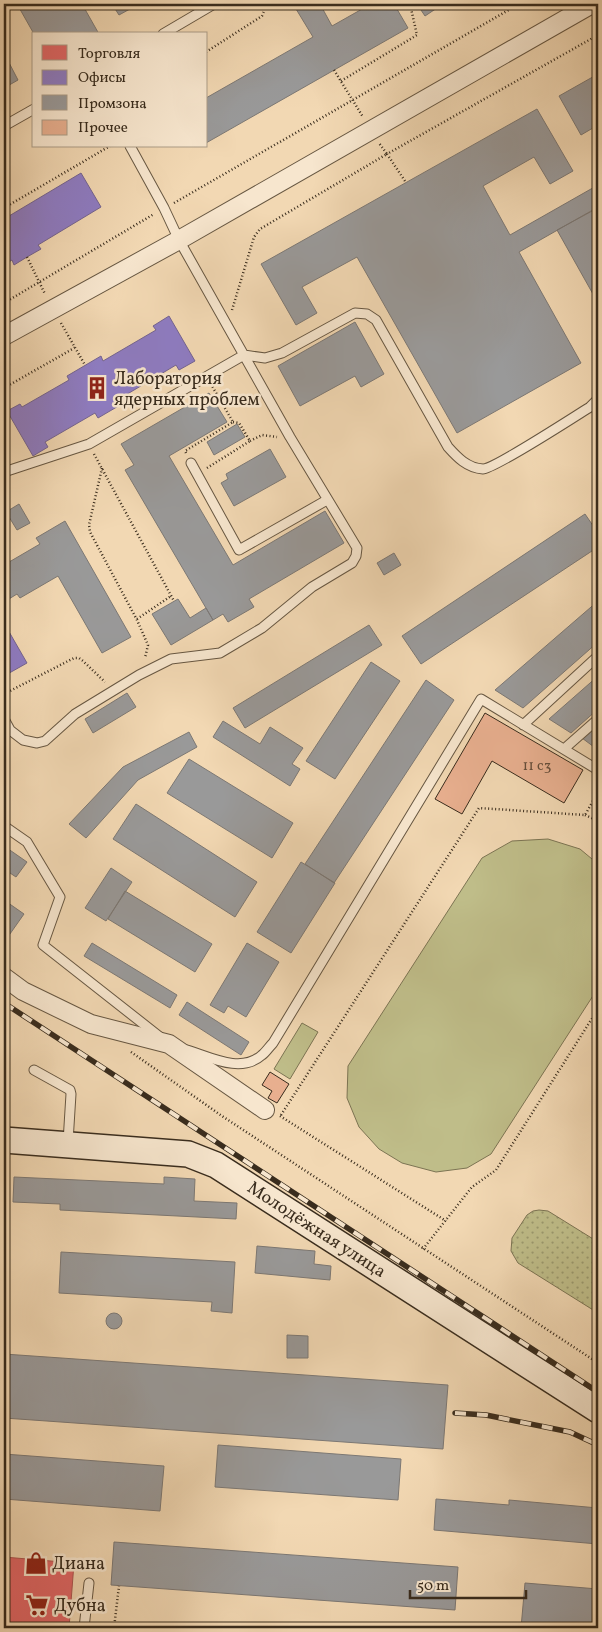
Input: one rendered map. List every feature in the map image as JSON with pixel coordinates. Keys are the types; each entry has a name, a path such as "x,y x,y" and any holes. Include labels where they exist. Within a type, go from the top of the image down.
{"main road":[{"name":"Молодёжная улица","path":"4,1140 188,1154 216,1164 598,1410"}],"street":[{"path":"4,336 179,240 592,4"},
{"path":"4,977 23,991 90,1024 169,1044 273,1113"}],"lane":[{"path":"167,32 214,4"},
{"path":"4,126 32,110"},
{"path":"4,719 10,730 23,740 37,743 45,741 75,714 171,658 220,653 262,628 312,586 352,563 356,556 357,548 291,439 179,240 131,148"},
{"path":"4,472 89,444 244,355 265,358 282,353 355,313 367,314 376,320 448,446 459,459 470,466 484,469 506,458 590,407 598,399"},
{"path":"191,463 239,550 328,500"},
{"path":"522,725 598,656"},
{"path":"4,826 27,842 60,898 43,945 169,1044 232,1064 248,1064 261,1056 273,1043 481,700 598,770"},
{"path":"564,749 598,719"},
{"path":"34,1070 70,1090 68,1145"},
{"path":"84,1628 89,1583"}],"path":[{"path":"208,51 262,16 267,4"},
{"path":"341,81 417,35 410,4"},
{"path":"4,303 164,208 519,4"},
{"path":"228,325 254,236 260,229 387,154 598,35"},
{"path":"334,70 405,181"},
{"path":"4,208 107,148"},
{"path":"28,257 39,283 85,365"},
{"path":"4,388 76,347"},
{"path":"206,376 233,422"},
{"path":"191,463 185,451 233,422 240,423 250,441"},
{"path":"197,474 262,435 291,439"},
{"path":"89,444 174,601"},
{"path":"102,468 89,525 90,532 137,620 148,645 148,651 139,675"},
{"path":"137,620 171,596"},
{"path":"4,694 74,658 79,658 83,661 114,690"},
{"path":"585,816 598,792"},
{"path":"446,1221 273,1113 479,808 585,816 598,821"},
{"path":"422,1249 472,1187 496,1170 598,1010"},
{"path":"129,1051 222,1116 598,1363"},
{"path":"114,1628 119,1586"}],"shaded area":[{"path":"548,839 580,849 598,864 598,988 491,1154 467,1168 436,1172 402,1163 379,1149 359,1127 347,1098 348,1066 482,858 512,841"},
{"path":"302,1023 318,1032 290,1079 274,1069"},
{"path":"539,1210 548,1211 598,1242 598,1313 518,1263 511,1251 512,1238 527,1215"}],"building: Торговля":[{"name":"Дубна","path":"4,1557 74,1563 69,1628 4,1628"}],"building: Офисы":[{"path":"81,173 101,207 38,245 41,249 14,265 12,260 4,265 4,219"},
{"name":"Лаборатория ядерных проблем","path":"169,316 195,361 179,370 176,365 124,396 127,401 98,418 95,413 45,442 48,447 33,456 7,411 20,404 22,407 69,380 67,376 101,356 103,361 156,330 153,326"},
{"path":"4,623 27,663 4,676"}],"building: Промзона":[{"path":"17,4 82,4 98,32 33,32"},
{"path":"112,4 139,4 119,15"},
{"path":"293,4 320,4 332,26 371,4 394,4 408,28 208,142 208,97 313,37"},
{"path":"417,4 435,4 437,8 425,16"},
{"path":"4,53 18,80 4,88"},
{"path":"598,74 598,125 581,135 559,96"},
{"path":"537,109 573,171 550,184 534,157 483,186 510,235 598,185 598,207 519,252 581,363 457,433 357,257 302,287 317,313 296,325 261,264"},
{"path":"594,210 598,218 598,303 557,230"},
{"path":"355,322 384,374 361,387 355,376 300,406 278,366"},
{"path":"209,393 227,422 169,456 233,565 325,511 344,543 249,599 254,607 228,622 223,614 213,620 125,470 134,465 121,444"},
{"path":"237,424 245,437 214,455 207,442"},
{"path":"270,449 286,477 234,506 221,483 228,479 226,474"},
{"path":"19,504 30,523 17,530 6,512"},
{"path":"585,514 598,533 598,547 421,664 402,636"},
{"path":"65,521 131,637 102,653 58,576 20,598 17,594 4,602 4,578 7,576 4,571 4,565 40,544 36,538"},
{"path":"394,553 401,565 384,575 377,563"},
{"path":"178,599 190,618 206,608 213,620 171,645 152,614"},
{"path":"598,601 598,642 523,708 495,690"},
{"path":"369,625 382,645 245,728 233,708"},
{"path":"371,662 400,681 335,779 306,761"},
{"path":"598,676 598,709 571,733 549,719"},
{"path":"426,680 454,700 334,883 305,864"},
{"path":"127,693 136,707 93,733 85,719"},
{"path":"223,721 260,744 270,727 303,748 292,764 300,769 290,786 213,737"},
{"path":"598,724 598,750 582,738"},
{"path":"189,732 197,747 138,780 86,838 69,824 123,767"},
{"path":"189,759 293,823 272,858 167,793"},
{"path":"136,804 257,882 235,917 113,839"},
{"path":"4,846 27,862 16,877 4,869"},
{"path":"301,862 335,883 291,953 257,932"},
{"path":"111,868 132,882 106,921 85,908"},
{"path":"125,891 212,944 195,972 108,919"},
{"path":"4,900 24,914 5,941 4,940"},
{"path":"92,943 177,995 170,1008 84,956"},
{"path":"247,943 279,962 246,1017 228,1006 224,1013 210,1005"},
{"path":"187,1002 249,1042 241,1055 179,1015"},
{"path":"14,1177 164,1184 164,1177 195,1179 194,1201 237,1203 236,1219 60,1210 60,1204 13,1202"},
{"path":"257,1246 315,1251 314,1264 331,1266 330,1280 255,1273"},
{"path":"61,1252 235,1262 232,1313 211,1311 212,1302 59,1293"},
{"path":"111,1313 117,1313 122,1318 120,1327 111,1329 106,1324 106,1318"},
{"path":"287,1335 308,1336 308,1358 287,1358"},
{"path":"4,1354 448,1385 443,1449 4,1418"},
{"path":"218,1445 401,1459 398,1500 215,1487"},
{"path":"4,1454 164,1466 160,1511 4,1499"},
{"path":"436,1499 509,1505 509,1500 598,1508 598,1544 434,1530"},
{"path":"114,1542 458,1567 455,1610 111,1585"},
{"path":"525,1583 598,1589 598,1628 521,1628"}],"building: Прочее":[{"path":"485,713 583,770 564,803 492,761 462,814 435,799"},
{"path":"270,1072 289,1084 277,1103 268,1098 272,1091 262,1085"}],"railway":[{"path":"4,1003 598,1392"},
{"path":"455,1413 486,1415 570,1432 598,1445"}],"place":[{"name":"Лаборатория ядерных проблем","path":"97,388"},
{"name":"Диана","path":"36,1563"},
{"name":"Дубна","path":"37,1605"}]}
